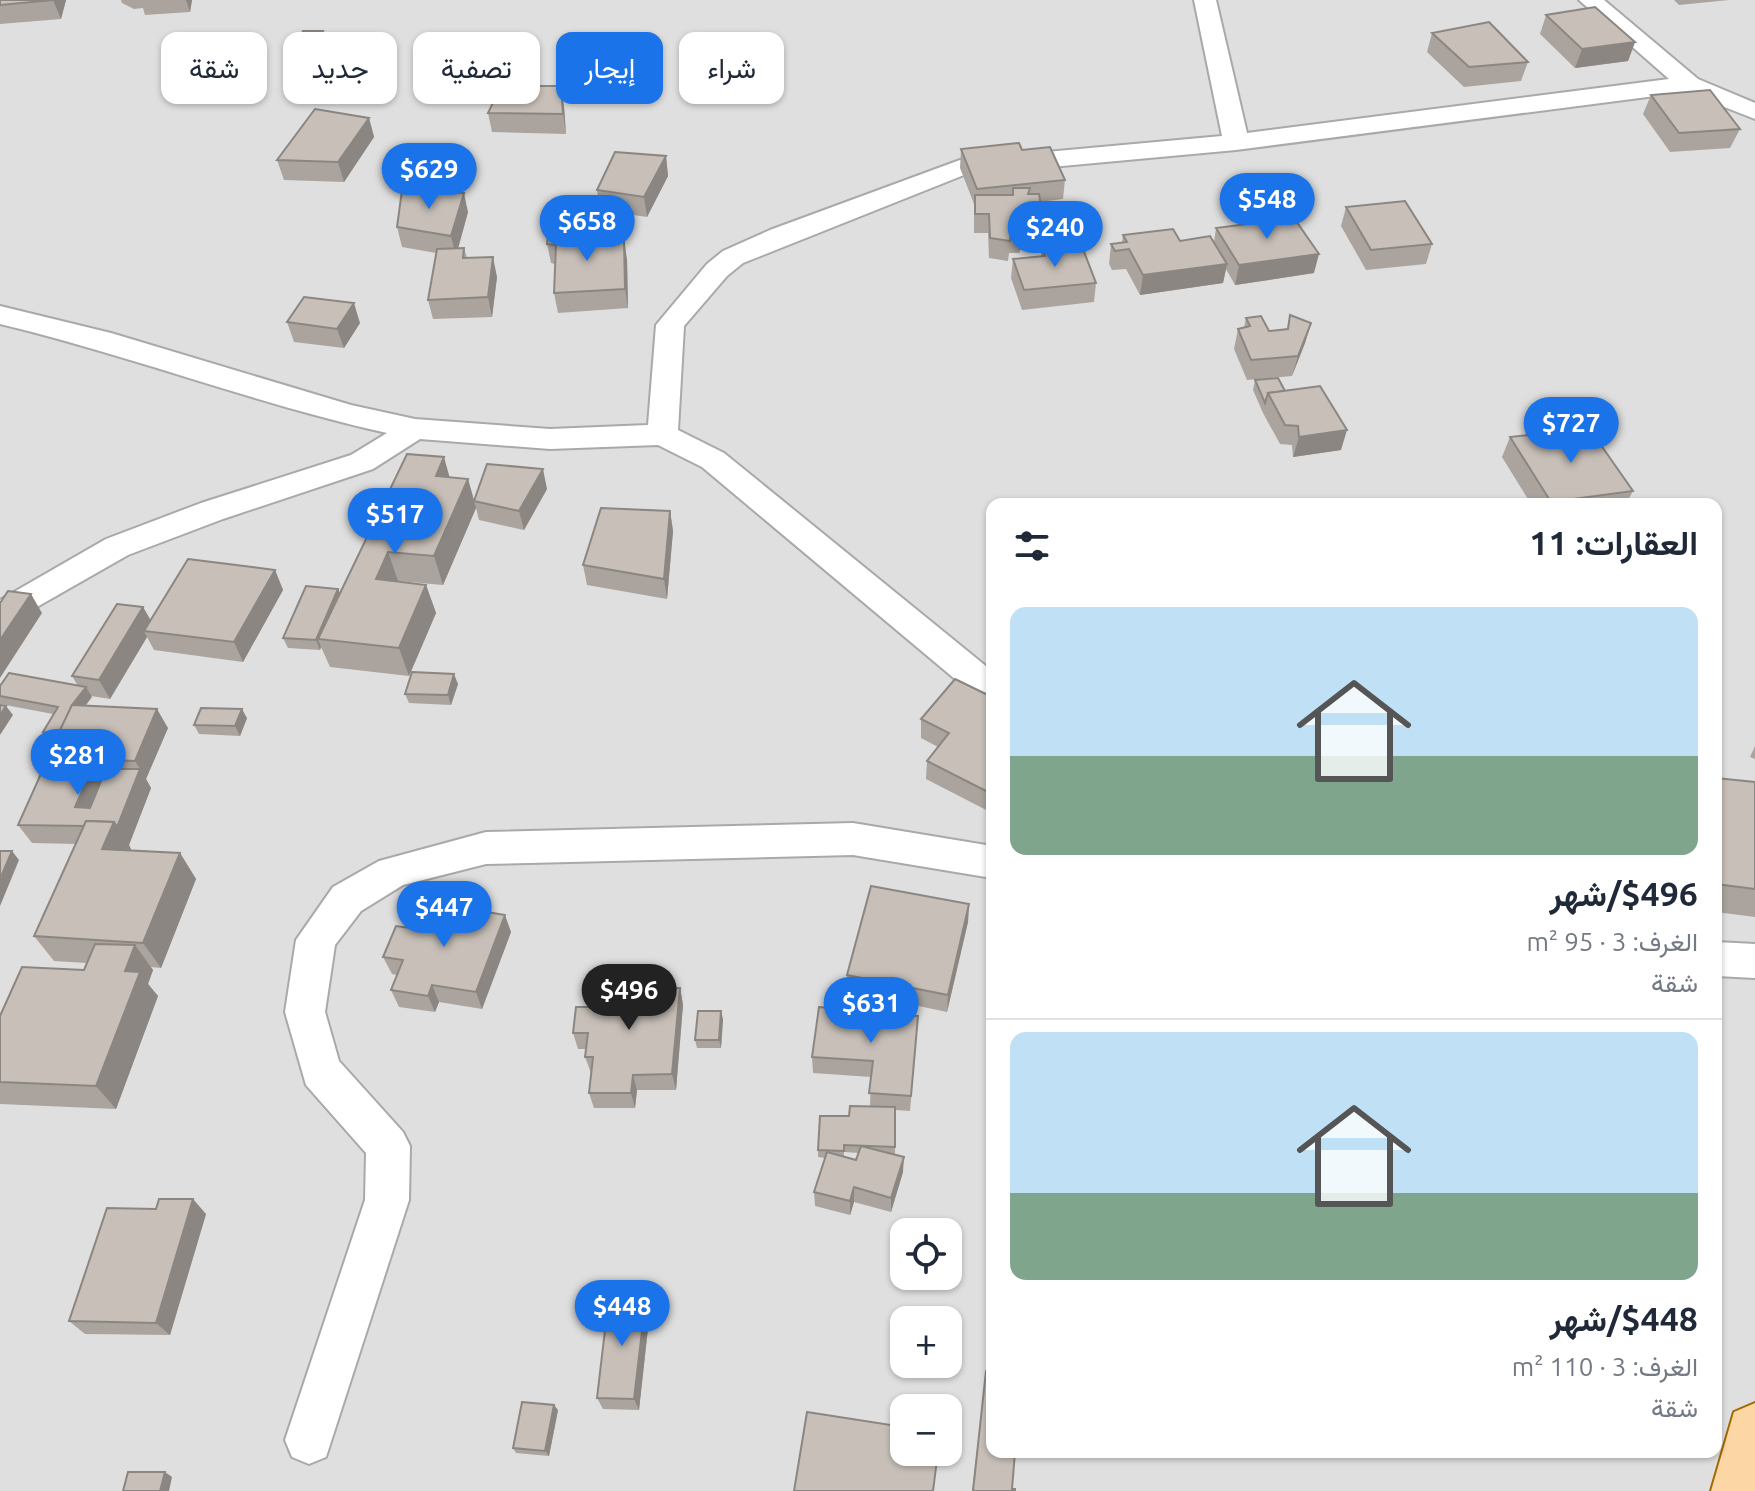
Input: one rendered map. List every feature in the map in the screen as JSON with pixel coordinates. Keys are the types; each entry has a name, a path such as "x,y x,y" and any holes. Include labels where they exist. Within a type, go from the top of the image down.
{"main road":[{"path":"1741,1491 1755,1433"}],"street":[{"path":"1205,0 1236,142"},
{"path":"1590,0 1689,84 1755,112"},
{"path":"662,435 670,325 733,257 779,236 960,168 1236,142 1689,84"},
{"path":"0,315 101,339 347,414 415,429 550,439 662,435 713,460 986,686"},
{"path":"0,616 117,547 212,511 362,462 415,429"},
{"path":"309,1440 387,1200 388,1146 321,1071 305,1012 316,940 347,899 393,872 486,848 853,839 986,861"},
{"path":"1722,959 1755,961"}],"shaded area":[{"path":"0,0 1755,0 1755,1491 0,1491"}],"building":[{"path":"0,0 53,0 0,5"},
{"path":"1595,7 1635,42 1582,49 1546,15"},
{"path":"1489,22 1528,62 1469,67 1432,33"},
{"path":"540,86 556,86 556,104 562,104 563,114 488,113 492,104 540,104"},
{"path":"1710,90 1740,129 1679,133 1651,95"},
{"path":"315,109 369,118 338,162 277,160"},
{"path":"1019,143 1022,150 1050,147 1065,180 977,189 961,149"},
{"path":"615,152 666,156 644,197 597,190"},
{"path":"1013,188 1030,188 1028,194 1039,194 1044,224 1024,224 1021,234 1011,233 1010,241 990,238 989,214 975,214 975,195 1013,195"},
{"path":"402,190 464,193 451,236 397,227"},
{"path":"1405,201 1432,244 1371,250 1346,207"},
{"path":"1294,218 1319,254 1239,265 1216,228"},
{"path":"1173,229 1180,241 1210,236 1227,264 1143,275 1129,249 1115,251 1111,244 1127,242 1123,235"},
{"path":"590,232 590,242 624,240 625,289 554,293 556,245 547,244 548,234"},
{"path":"1065,247 1067,251 1083,249 1096,283 1024,290 1013,259 1045,256 1042,249"},
{"path":"464,248 463,258 493,257 488,297 428,300 437,249"},
{"path":"304,297 354,303 337,329 287,322"},
{"path":"1290,315 1311,323 1298,356 1251,360 1238,329 1250,326 1246,318 1261,316 1269,331 1288,329"},
{"path":"1278,378 1285,391 1268,393 1265,403 1255,380"},
{"path":"1320,386 1347,430 1299,437 1298,426 1285,425 1268,393"},
{"path":"1589,428 1633,491 1581,498 1548,498 1510,437"},
{"path":"407,454 444,457 436,476 468,479 434,556 388,552 376,579 426,585 399,648 318,639"},
{"path":"487,464 543,469 519,511 474,501"},
{"path":"601,508 670,511 664,579 583,565"},
{"path":"188,559 275,570 234,642 144,631"},
{"path":"306,586 338,589 316,640 283,638"},
{"path":"8,591 31,594 0,640 0,603"},
{"path":"117,604 143,607 99,680 72,676"},
{"path":"412,672 454,674 448,695 405,694"},
{"path":"9,673 86,687 72,705 59,734 43,732 58,707 0,696 0,686"},
{"path":"955,679 986,694 986,791 927,761 949,733 921,719"},
{"path":"72,705 157,709 135,761 47,757"},
{"path":"201,708 242,709 235,726 194,725"},
{"path":"44,767 92,768 75,807 90,808 106,769 140,769 117,827 114,822 86,821 84,826 18,825"},
{"path":"1722,779 1755,782 1755,889 1722,885"},
{"path":"86,821 114,822 102,849 180,853 143,943 34,936"},
{"path":"0,851 12,851 0,879"},
{"path":"871,886 969,904 948,995 847,975"},
{"path":"428,902 505,915 476,992 432,985 428,996 391,990 403,960 383,957 396,926 417,929"},
{"path":"95,944 135,945 125,971 140,972 96,1086 0,1082 0,1016 22,967 84,970"},
{"path":"620,975 665,975 663,988 680,988 672,1074 633,1075 631,1093 589,1093 593,1057 585,1057 588,1033 573,1033 576,1007 591,1007 594,988 618,988"},
{"path":"819,1007 918,1016 911,1096 869,1093 873,1061 812,1057"},
{"path":"698,1011 721,1011 719,1040 695,1040"},
{"path":"850,1106 895,1107 895,1147 844,1145 844,1151 818,1150 820,1116 849,1116"},
{"path":"861,1146 904,1157 891,1198 854,1187 850,1201 814,1192 827,1152 856,1160"},
{"path":"159,1199 193,1199 156,1323 69,1321 107,1208 156,1209"},
{"path":"609,1296 646,1297 634,1399 597,1398"},
{"path":"986,1371 986,1458 1015,1458 1012,1489 1015,1491 973,1491"},
{"path":"522,1402 554,1405 545,1451 513,1448"},
{"path":"807,1412 890,1425 890,1466 936,1466 933,1491 794,1491"},
{"path":"128,1472 165,1472 160,1491 123,1491"}]}
